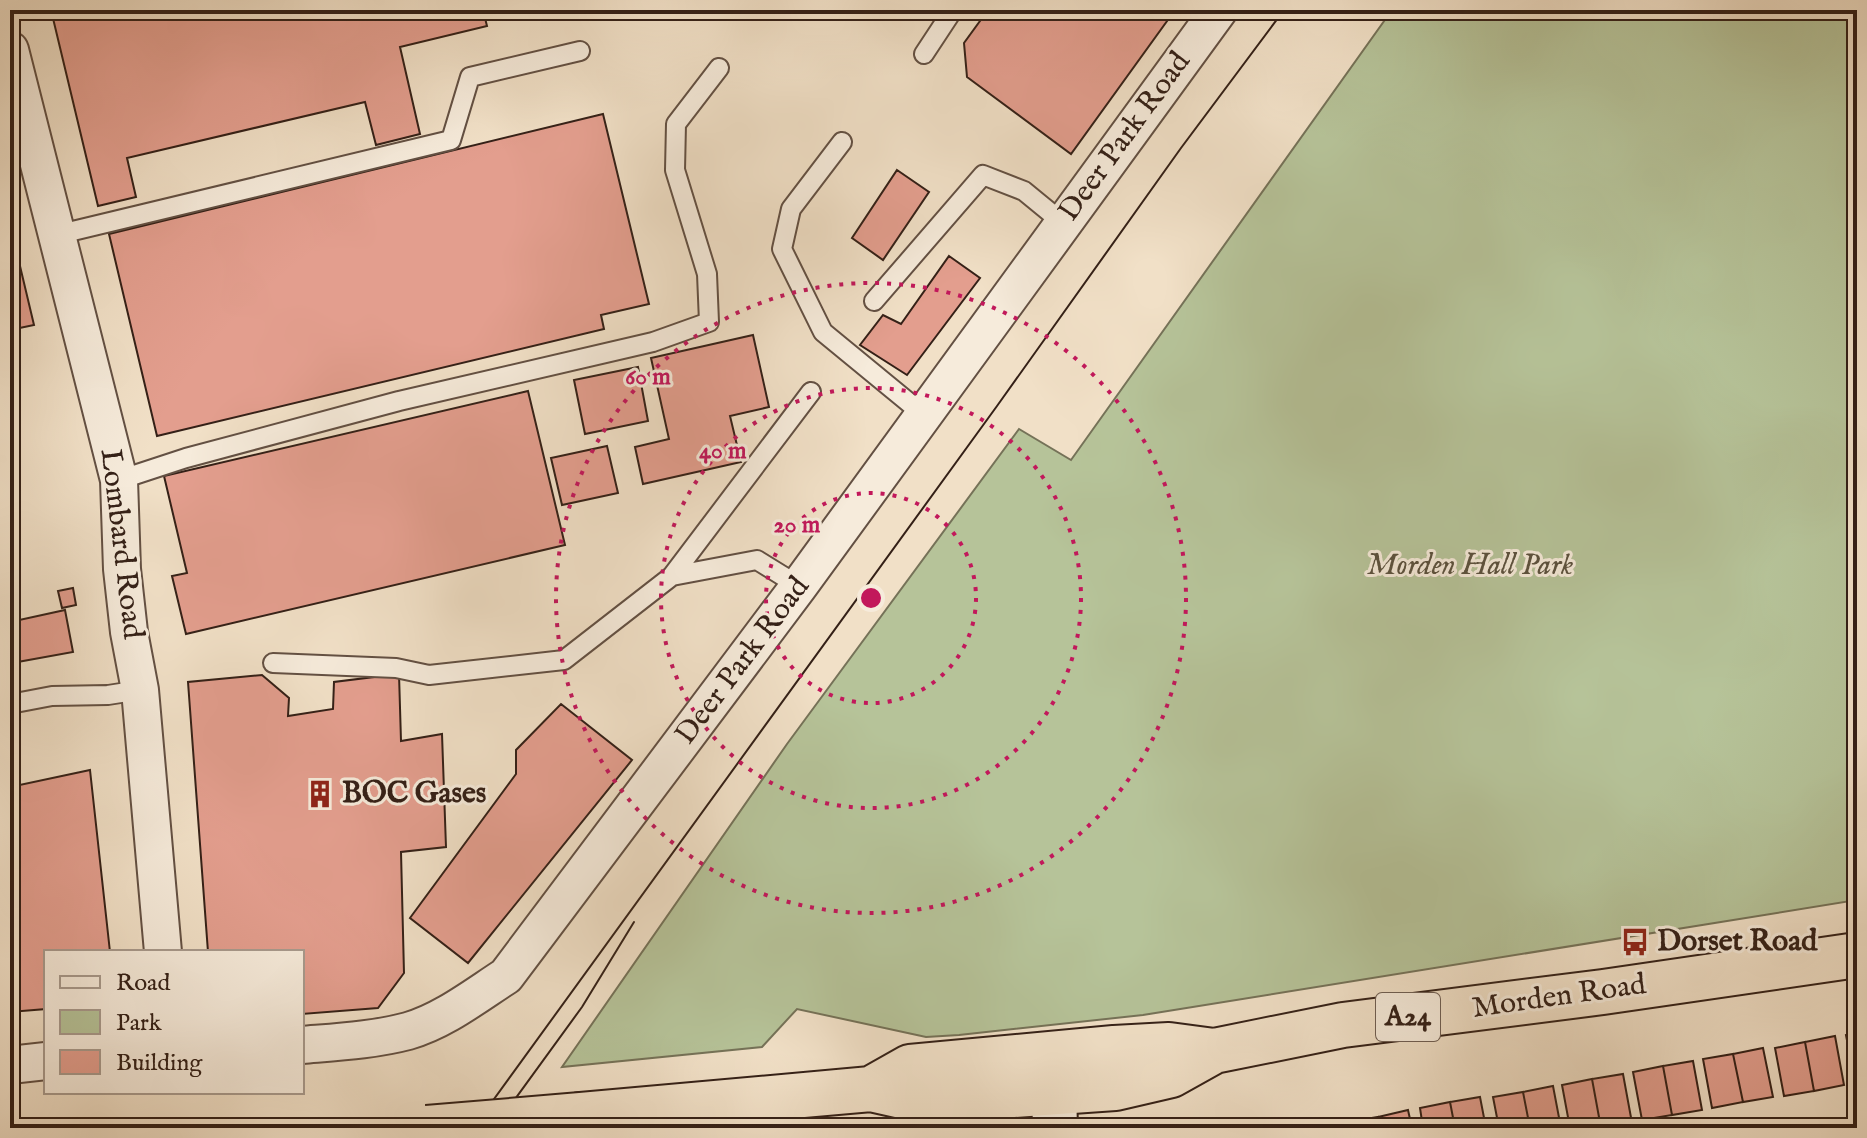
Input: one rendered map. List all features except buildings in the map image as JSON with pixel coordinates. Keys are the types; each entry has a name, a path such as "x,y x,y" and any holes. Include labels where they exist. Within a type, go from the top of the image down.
{"highway":[{"name":"Morden Road","path":"427,1128 871,1089 911,1098 970,1098 1054,1110 1115,1088 1171,1075 1214,1051 1343,1025 1618,990 1857,955"},
{"name":"Morden Road","path":"871,1089 910,1067 1128,1047 1169,1045 1214,1051"}],"street":[{"name":"Deer Park Road","path":"304,1045 409,1031 459,1007 506,976 799,586 1219,10"},
{"name":"Lombard Road","path":"10,50 119,480 122,569 140,690 163,950"},
{"path":"10,1065 44,1061"}],"lane":[{"path":"924,54 953,10"},
{"path":"56,235 451,140 470,77 580,51"},
{"path":"119,480 186,458 399,401 653,342 709,322 707,274 675,170 676,124 719,68"},
{"path":"842,142 791,209 782,249 823,332 924,415"},
{"path":"874,301 983,175 1024,191 1063,223"},
{"path":"273,663 396,668 429,675 564,660 672,576 811,392"},
{"path":"672,576 757,560 799,586"},
{"path":"10,704 52,696 108,695 140,690"}],"green space":[{"name":"Morden Hall Park","path":"1392,10 1857,10 1857,900 1143,1015 959,1035 926,1037 797,1009 762,1047 562,1067 787,744 1019,429 1071,460"}],"tram line":[{"path":"473,1128 1284,10"},
{"path":"494,1128 582,1007 634,922"}],"place":[{"name":"BOC Gases","path":"320,794"},
{"name":"Dorset Road","path":"1635,942"}]}
